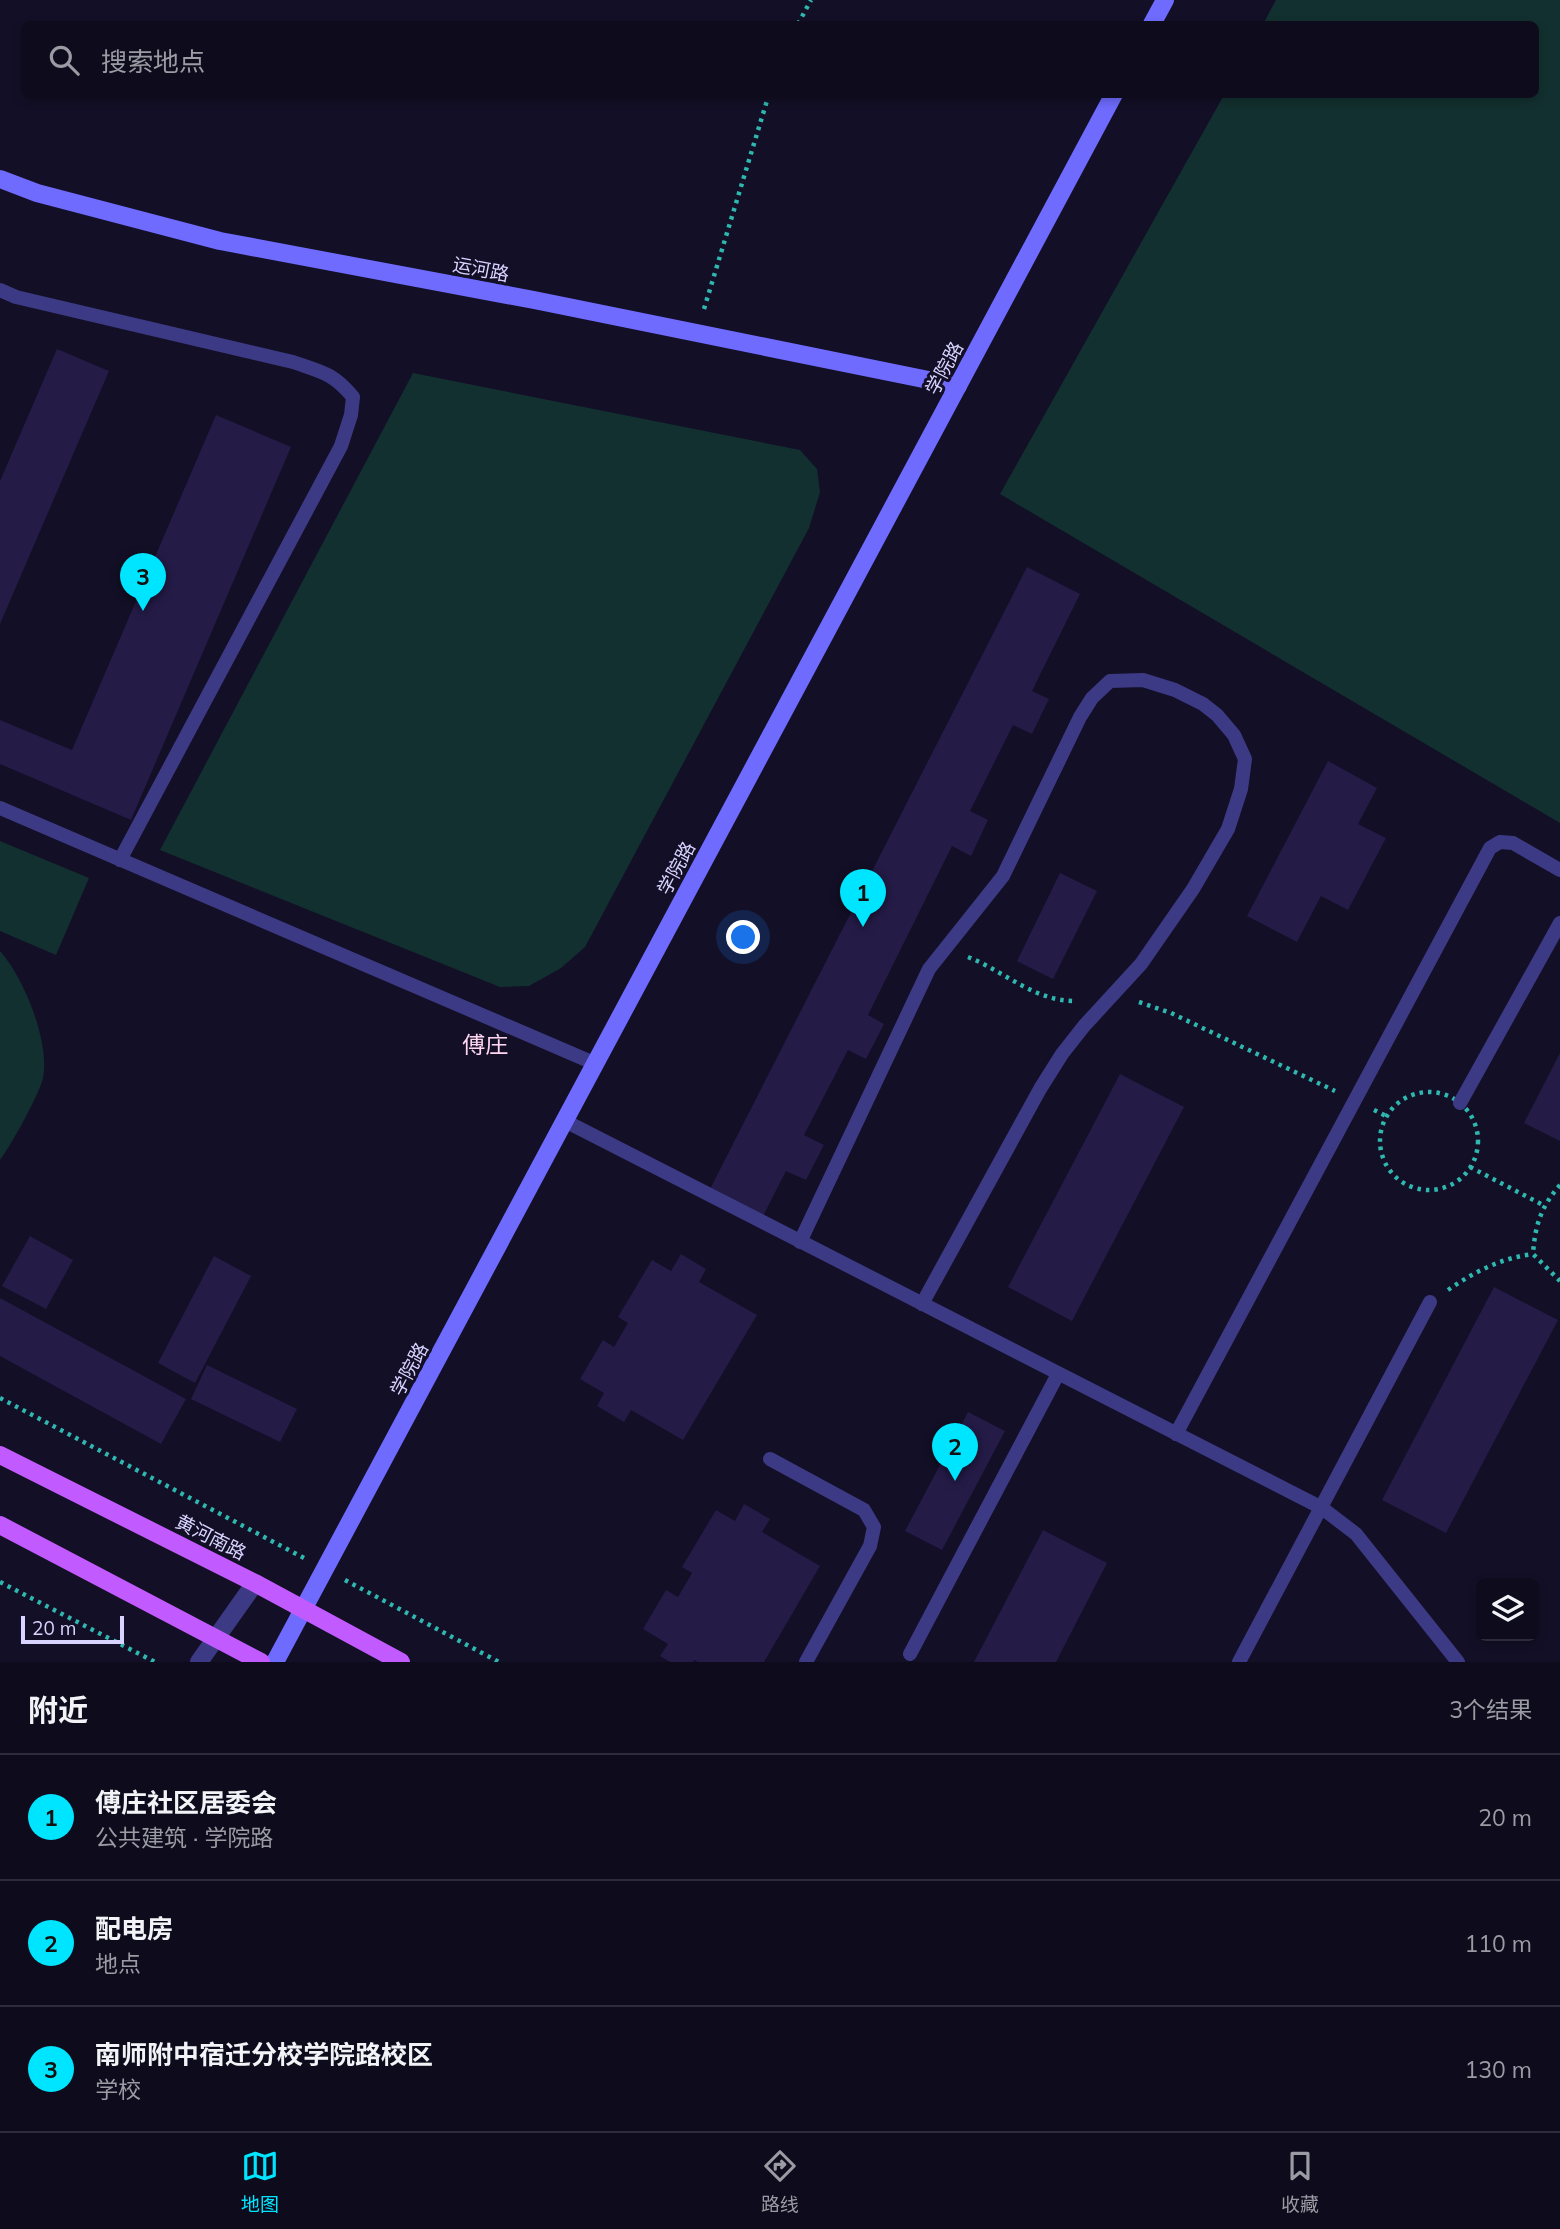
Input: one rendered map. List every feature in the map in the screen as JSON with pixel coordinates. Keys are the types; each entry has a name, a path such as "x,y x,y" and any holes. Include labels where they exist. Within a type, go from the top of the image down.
{"main road":[{"name":"黄河南路","path":"0,1455 256,1583 401,1662"},
{"path":"0,1525 261,1662"}],"street":[{"path":"1154,21 1165,0"},
{"name":"学院路","path":"275,1662 1112,98"},
{"name":"运河路","path":"0,179 37,193 220,241 534,300 958,386"},
{"path":"199,1662 256,1583"}],"lane":[{"path":"0,290 16,297 293,362 328,373 353,397 351,415 341,446 120,860"},
{"path":"800,1242 929,969 1003,876 1080,717 1092,698 1110,681 1143,680 1203,704 1217,715 1234,735 1245,759 1241,789 1228,829 1194,889 1141,964 1062,1054 922,1304"},
{"path":"0,808 596,1064"},
{"path":"1176,1434 1490,848 1500,842 1513,843 1560,870"},
{"path":"1460,1103 1560,923"},
{"path":"565,1121 1322,1508 1356,1534 1458,1662"},
{"path":"1240,1662 1430,1302"},
{"path":"910,1654 1058,1374"},
{"path":"769,1459 864,1510 874,1527 870,1546 806,1662"}],"path":[{"path":"800,21 811,0"},
{"path":"697,334 768,98"},
{"path":"945,948 981,962 1040,995 1063,1001 1135,1001 1171,1013 1354,1101"},
{"path":"1429,1091 1445,1094 1460,1103 1469,1113 1478,1140 1470,1167 1458,1180 1443,1187 1427,1190 1410,1186 1396,1177 1385,1164 1380,1148 1380,1132 1386,1116 1397,1103 1412,1094 1429,1091"},
{"path":"1470,1167 1545,1206"},
{"path":"1560,1185 1545,1206 1535,1228 1533,1254 1560,1281"},
{"path":"1430,1302 1475,1271 1533,1254"},
{"path":"0,1398 499,1662"},
{"path":"0,1582 155,1662"}],"green space":[{"path":"1276,0 1560,0 1560,823 1000,494 1222,98 1539,98 1539,21 1265,21"},
{"path":"413,373 800,450 817,469 820,492 809,528 585,947 561,968 529,986 500,987 160,850"},
{"path":"0,841 89,878 56,955 0,931"},
{"path":"0,951 18,977 33,1011 43,1047 44,1063 43,1078 36,1096 0,1160"}],"building":[{"path":"57,349 109,371 0,624 0,481"},
{"path":"216,415 291,447 131,820 0,764 0,720 72,750"},
{"path":"1027,567 1080,594 1032,691 1049,699 1032,734 1013,725 970,811 988,820 971,856 952,846 868,1015 884,1024 866,1059 848,1050 804,1135 824,1145 806,1180 786,1171 762,1218 709,1191"},
{"path":"1328,761 1377,788 1358,824 1386,838 1348,910 1321,896 1297,942 1247,916"},
{"path":"1060,873 1097,891 1053,979 1017,961"},
{"path":"1560,1053 1560,1141 1524,1123"},
{"path":"1120,1074 1184,1107 1072,1321 1008,1287"},
{"path":"30,1236 73,1260 46,1309 2,1286"},
{"path":"681,1254 706,1269 699,1282 757,1315 683,1440 631,1410 624,1422 597,1406 604,1393 580,1379 603,1340 614,1347 628,1323 618,1317 652,1260 671,1271"},
{"path":"214,1256 251,1276 195,1383 158,1363"},
{"path":"1494,1287 1558,1320 1446,1533 1382,1500"},
{"path":"0,1298 186,1399 161,1444 0,1356"},
{"path":"207,1365 297,1409 280,1442 191,1399"},
{"path":"968,1412 1005,1431 942,1550 905,1531"},
{"path":"744,1504 770,1519 762,1532 820,1566 764,1662 670,1662 660,1656 668,1644 643,1629 666,1590 678,1597 692,1573 682,1567 716,1510 735,1521"},
{"path":"1043,1530 1107,1563 1056,1662 974,1662"}],"place":[{"name":"南师附中宿迁分校学院路校区","path":"143,611"},
{"name":"傅庄社区居委会","path":"863,927"},
{"name":"配电房","path":"955,1481"}],"district":[{"name":"傅庄","path":"485,1045"}]}
